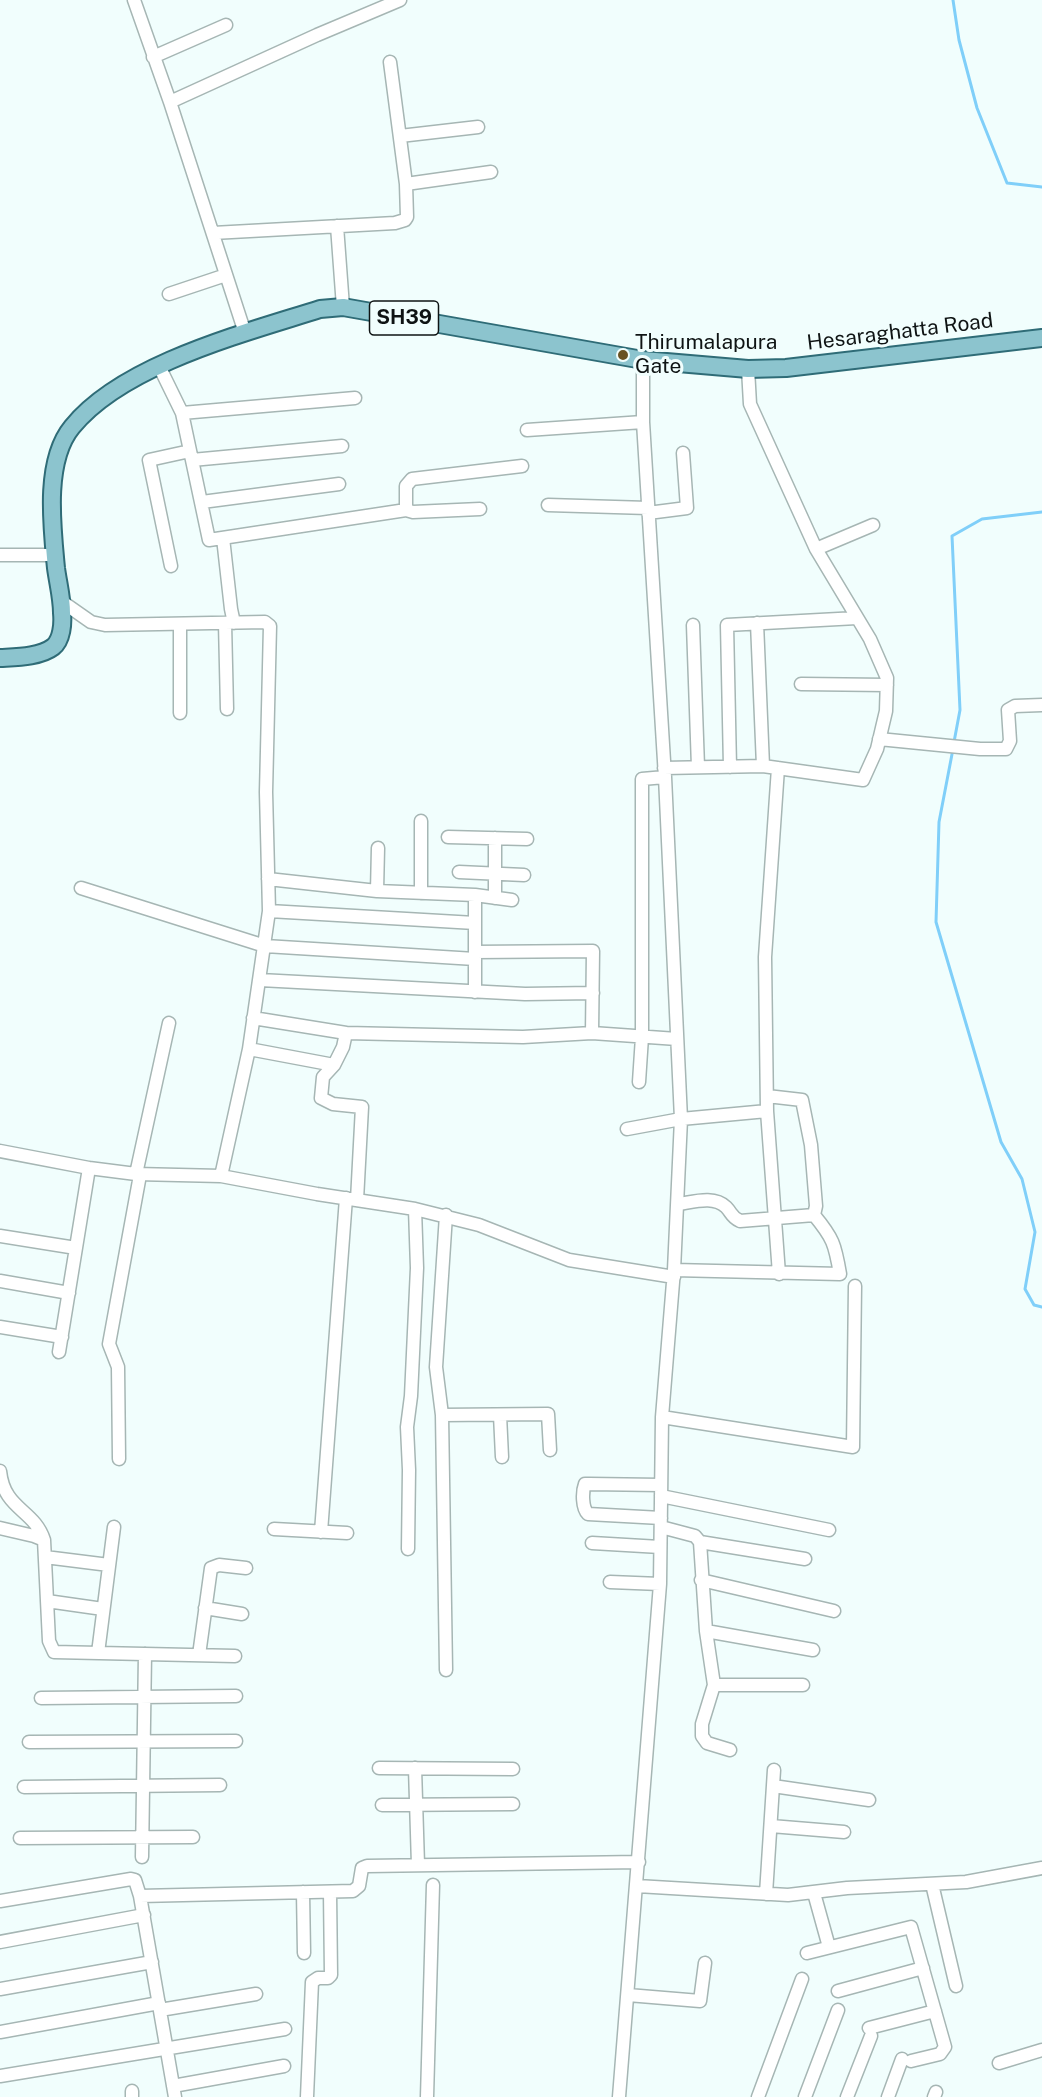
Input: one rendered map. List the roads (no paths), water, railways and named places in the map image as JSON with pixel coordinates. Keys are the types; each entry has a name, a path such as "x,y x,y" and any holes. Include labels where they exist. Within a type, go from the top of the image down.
{"main road":[{"name":"Hesaraghatta Road","path":"0,658 43,651 52,647 59,640 62,613 52,503 58,455 72,427 98,402 133,379 180,356 320,309 343,307 643,360 748,369 786,368 1042,338"}],"street":[{"path":"134,0 170,102 245,333"},
{"path":"170,102 400,0"},
{"path":"153,57 226,25"},
{"path":"213,233 396,223 405,220 407,217 406,184 390,62"},
{"path":"400,136 478,127"},
{"path":"406,184 490,172"},
{"path":"337,226 343,307"},
{"path":"169,294 226,275"},
{"path":"619,2097 660,1584 662,1417 674,1273 681,1119 664,772 643,422 643,360"},
{"path":"159,366 182,413 209,540 406,510 413,512 480,509"},
{"path":"639,1082 642,1036 642,779 664,772 698,767 763,766 863,780 879,739 886,711 887,678 857,618 816,549 750,404 748,369"},
{"path":"182,413 355,398"},
{"path":"527,430 643,422"},
{"path":"171,566 149,460 342,446"},
{"path":"548,505 648,510 687,508 683,453"},
{"path":"406,510 406,486 412,478 522,466"},
{"path":"202,502 339,484"},
{"path":"816,549 873,525"},
{"path":"223,538 231,609 227,709"},
{"path":"0,555 56,555"},
{"path":"61,601 91,622 105,625 265,622 270,626 266,792 269,911 249,1049 221,1176"},
{"path":"730,767 727,625 857,618"},
{"path":"757,623 763,766"},
{"path":"180,624 180,713"},
{"path":"693,625 698,767"},
{"path":"801,684 887,686"},
{"path":"879,739 1006,749 1010,741 1008,710 1016,706 1042,705"},
{"path":"778,768 765,957 767,1111 779,1274"},
{"path":"421,821 421,893"},
{"path":"448,837 527,839"},
{"path":"495,838 495,898"},
{"path":"377,891 378,849"},
{"path":"459,872 524,875"},
{"path":"268,879 377,891 475,895 513,900"},
{"path":"81,888 265,946 475,956 593,951 592,1033"},
{"path":"475,895 475,992"},
{"path":"269,911 475,923"},
{"path":"260,980 525,994 593,993"},
{"path":"253,1018 346,1033 523,1037 592,1033 678,1039"},
{"path":"119,1459 118,1367 109,1344 138,1174 169,1023"},
{"path":"321,1532 362,1107 333,1104 321,1098 323,1077 334,1065 343,1047 346,1033"},
{"path":"249,1049 334,1065"},
{"path":"767,1096 802,1100 811,1145 816,1206 814,1215"},
{"path":"627,1129 681,1119 767,1111"},
{"path":"0,1151 89,1168 138,1174 221,1176 415,1209 479,1225 569,1260 674,1273 828,1272 840,1274 831,1236 814,1215"},
{"path":"59,1352 89,1168"},
{"path":"678,1204 706,1200 719,1203 727,1208 732,1217 740,1221 814,1215"},
{"path":"408,1549 408,1426 417,1268 415,1209"},
{"path":"446,1215 436,1366 442,1415 446,1670"},
{"path":"0,1236 76,1248"},
{"path":"0,1281 69,1293"},
{"path":"662,1417 853,1447 855,1286"},
{"path":"0,1327 62,1337"},
{"path":"442,1415 548,1414 550,1450"},
{"path":"500,1415 502,1457"},
{"path":"0,1471 4,1490 9,1499 34,1522 44,1540 49,1641 54,1652 235,1656"},
{"path":"730,1750 707,1743 702,1737 702,1724 714,1685 701,1580 700,1542 695,1536 661,1523 588,1514 584,1510 585,1484 661,1491 829,1530"},
{"path":"98,1653 114,1527"},
{"path":"0,1528 44,1540"},
{"path":"274,1529 346,1533"},
{"path":"700,1542 806,1559"},
{"path":"592,1543 660,1547"},
{"path":"45,1557 109,1564"},
{"path":"199,1655 211,1568 219,1565 246,1569"},
{"path":"701,1580 834,1611"},
{"path":"610,1582 660,1584"},
{"path":"47,1601 104,1610"},
{"path":"205,1608 243,1614"},
{"path":"706,1631 813,1650"},
{"path":"142,1857 145,1654"},
{"path":"714,1685 803,1684"},
{"path":"40,1698 236,1696"},
{"path":"29,1742 236,1741"},
{"path":"379,1768 513,1770"},
{"path":"415,1768 418,1865"},
{"path":"766,1894 774,1770"},
{"path":"24,1787 220,1785"},
{"path":"773,1786 868,1800"},
{"path":"382,1804 513,1804"},
{"path":"771,1826 844,1832"},
{"path":"20,1838 193,1837"},
{"path":"141,1896 330,1892 357,1889 363,1867 639,1862"},
{"path":"637,1886 789,1896 847,1888 966,1881 1042,1869"},
{"path":"0,1901 131,1879 137,1883 141,1896 174,2091 284,2066"},
{"path":"427,2097 433,1884"},
{"path":"932,1884 956,1986"},
{"path":"303,1892 304,1953"},
{"path":"307,2097 312,1982 331,1975 330,1892"},
{"path":"814,1893 829,1947"},
{"path":"0,1942 144,1915"},
{"path":"807,1953 911,1927 944,2049 940,2054 907,2060 888,2097"},
{"path":"0,1989 152,1962"},
{"path":"628,1995 699,2001 705,1963"},
{"path":"838,1990 923,1968"},
{"path":"758,2097 802,1979"},
{"path":"0,2032 160,2006 256,1994"},
{"path":"805,2097 838,2010"},
{"path":"847,2097 870,2032 935,2011"},
{"path":"0,2076 285,2029"},
{"path":"999,2063 1042,2050"}],"waterway":[{"path":"953,0 959,40 977,108 1007,183 1042,187"},
{"path":"954,742 960,710 952,536 982,519 1042,512"},
{"path":"953,749 939,822 936,922 1001,1142 1022,1179 1035,1232 1025,1289 1034,1305 1042,1307"}],"place":[{"name":"Thirumalapura Gate","path":"623,355"}]}
